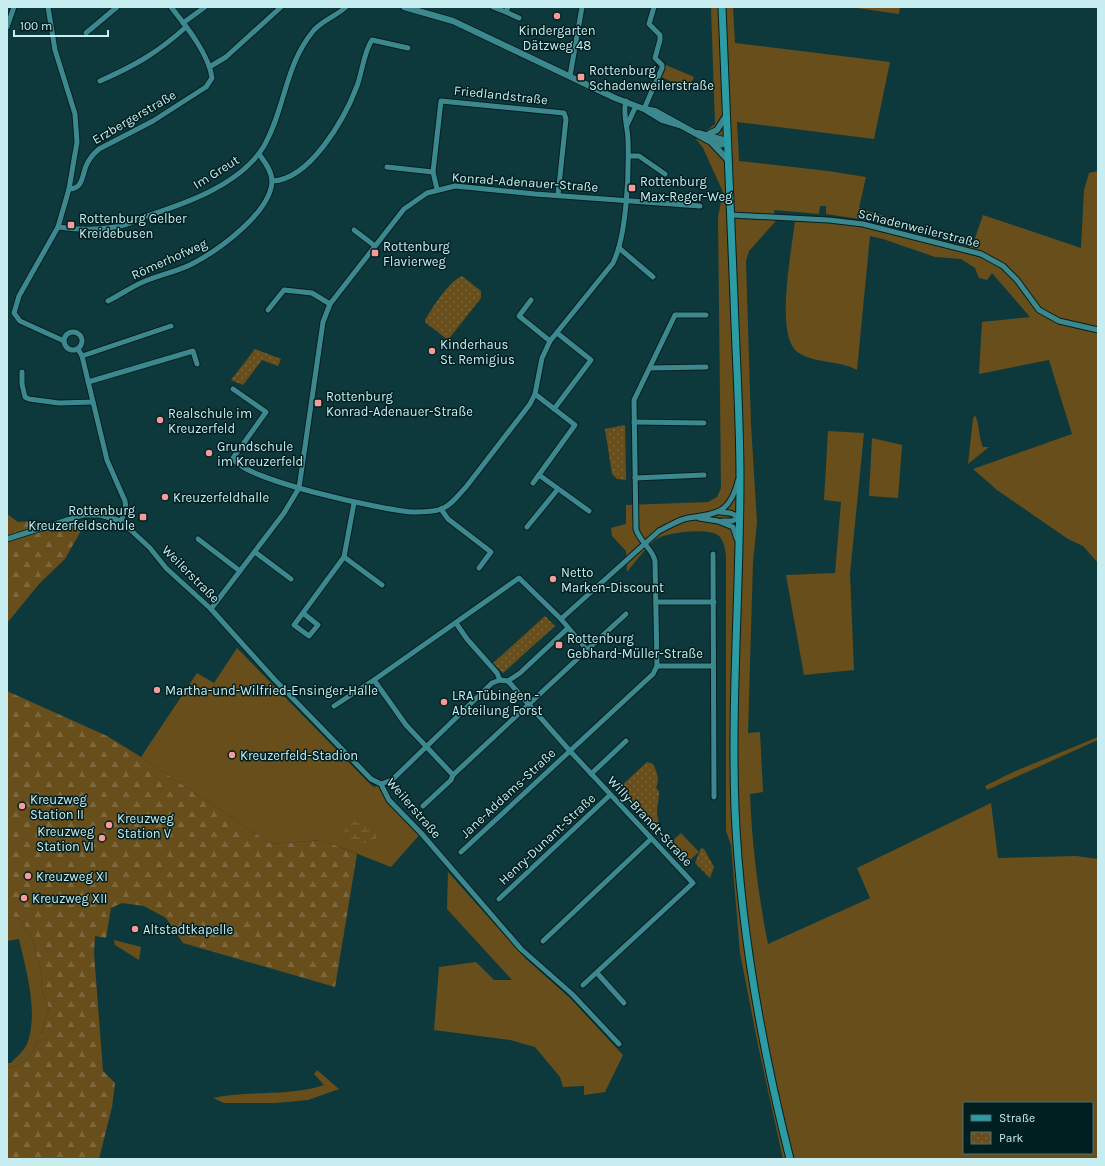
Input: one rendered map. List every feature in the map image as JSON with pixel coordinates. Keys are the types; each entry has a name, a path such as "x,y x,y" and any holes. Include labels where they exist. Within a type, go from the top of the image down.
{"main road":[{"path":"722,7 740,475 734,734 735,809 740,879 752,983 774,1098 790,1159"}],"street":[{"path":"7,27 14,7"},
{"path":"48,7 55,50 76,122 77,142 69,189 57,229 18,296 14,313 20,321 64,341 68,349 78,349"},
{"path":"86,33 117,7"},
{"path":"171,7 185,25 211,66 226,57 281,7"},
{"path":"100,81 141,62 166,46 185,25 205,7"},
{"name":"Im Greut","path":"57,229 84,230 127,224 186,202 214,189 234,176 259,154 276,118 290,70 301,47 315,29 346,7"},
{"path":"404,7 453,21 644,109 662,120 682,126 717,146 728,160"},
{"path":"494,7 507,10 518,18"},
{"path":"570,76 582,7"},
{"path":"644,109 662,68 662,65 655,58 660,35 650,24 654,7"},
{"path":"259,154 269,171 272,181 285,179 302,167 318,154 345,112 354,93 363,69 368,46 372,40 408,48"},
{"name":"Erzbergerstraße","path":"69,189 77,188 80,184 87,164 99,149 153,121 206,87 212,78 211,66"},
{"name":"Friedlandstraße","path":"437,189 433,172 442,101 564,113 566,120 558,195"},
{"path":"233,389 266,412 237,452 233,460 249,471 299,488 354,503 411,512 442,510 466,487 530,404 535,394 542,358 550,341 613,263 619,248 629,156 624,107 626,101"},
{"path":"627,125 636,106"},
{"path":"707,135 717,130 726,116"},
{"path":"696,133 727,142"},
{"path":"711,142 718,145 727,142"},
{"path":"629,156 639,156 665,174"},
{"path":"387,167 433,172"},
{"name":"Römerhofweg","path":"108,301 142,282 165,275 191,264 218,249 249,222 269,192 272,181"},
{"name":"Konrad-Adenauer-Straße","path":"211,609 284,513 299,488 323,322 330,304 404,209 427,193 437,189 455,186 471,186 558,195 700,206"},
{"name":"Schadenweilerstraße","path":"731,216 863,224 980,254 1003,266 1017,280 1039,310 1059,320 1098,330"},
{"path":"354,230 375,246"},
{"path":"619,248 641,265 653,277"},
{"path":"268,310 284,290 312,293 330,304"},
{"path":"531,300 519,316 550,341"},
{"path":"706,315 675,315 634,400 636,529 644,544 654,556 655,561 657,666 713,666"},
{"path":"82,356 171,326"},
{"path":"64,341 68,333 72,331 80,334 82,342 78,349"},
{"path":"554,408 591,360 557,333"},
{"path":"78,349 82,356 106,460 125,500 126,509 121,521"},
{"path":"88,382 193,350 198,364"},
{"path":"650,368 706,367"},
{"path":"22,372 22,384 25,397 29,399 59,403 92,402"},
{"path":"533,483 575,425 535,394"},
{"path":"634,422 704,423"},
{"path":"539,475 589,511"},
{"path":"720,512 732,500 740,475"},
{"path":"635,478 704,476"},
{"path":"527,527 558,489"},
{"path":"303,613 318,625 309,636 294,625 344,557 354,503"},
{"path":"442,510 448,519 491,552 479,568"},
{"path":"561,619 644,544 670,525 679,521 720,512 730,513 740,517"},
{"name":"Weilerstraße","path":"7,539 83,514 100,514 121,521 150,548 166,568 211,609 318,726 371,779 381,784 389,800 421,833 521,949 572,994 619,1044"},
{"path":"696,518 732,521 740,517"},
{"path":"718,521 732,527 736,532 739,549"},
{"path":"198,539 240,571"},
{"path":"255,552 291,579"},
{"path":"713,554 714,797"},
{"path":"344,557 382,585"},
{"path":"334,706 374,680 519,578 561,619 587,650"},
{"path":"656,602 714,602"},
{"path":"423,806 451,780 453,775 528,704 626,614"},
{"path":"456,623 467,640 497,673 500,680"},
{"path":"381,784 392,780 492,683 500,680 508,681 520,673 568,628"},
{"name":"Jane-Addams-Straße","path":"461,852 653,674 657,666"},
{"path":"374,680 406,725 453,775"},
{"name":"Willy-Brandt-Straße","path":"508,681 610,795 693,883 597,973"},
{"name":"Willy-Brandt-Straße","path":"591,774 626,741"},
{"name":"Henry-Dunant-Straße","path":"499,899 610,795"},
{"path":"543,941 651,839"},
{"path":"583,985 597,973 624,1003"}],"green space":[{"path":"711,7 733,7 735,43 890,62 874,139 737,122 739,161 828,171 866,177 859,208 887,217 893,224 826,214 826,206 820,206 819,214 774,210 775,222 749,251 746,261 751,424 757,522 753,562 748,733 760,732 763,792 750,794 756,869 768,944 870,898 857,868 991,803 998,858 1076,856 1098,859 1098,1159 783,1159 740,953 731,845 726,831 726,555 724,546 720,537 709,532 681,532 664,536 655,540 627,572 626,551 612,536 611,528 626,524 626,505 708,502 717,497 721,488 718,217 723,192 703,148 696,139 715,124"},
{"path":"850,7 900,7 899,14"},
{"path":"666,65 694,77 689,89 661,77"},
{"path":"1098,171 1098,563 1083,546 1068,539 997,490 973,469 1072,434 1049,360 979,374 982,322 1030,317 992,273 987,280 979,278 975,268 961,259 935,257 870,236 857,370 843,365 813,359 799,353 791,344 787,330 786,290 795,219 863,224 948,246 973,244 983,215 1081,248 1084,190 1089,173"},
{"path":"462,276 481,291 481,298 448,340 426,323 425,320 446,289"},
{"path":"255,349 281,359 278,366 262,360 243,385 231,380"},
{"path":"975,415 983,447 989,447 968,464 973,419"},
{"path":"625,425 626,480 617,479 612,474 605,429"},
{"path":"828,431 864,433 850,574 854,670 804,675 786,575 835,573 841,502 824,500"},
{"path":"872,438 902,445 898,498 869,496"},
{"path":"7,514 18,522 35,521 48,524 50,527 87,520 65,559 39,584 7,623"},
{"path":"545,616 555,626 503,673 493,663"},
{"path":"237,648 371,785 374,787 381,784 385,795 421,833 391,867 322,840 271,844 141,757 197,673 214,683"},
{"path":"7,691 107,736 271,844 322,840 357,854 335,987 183,943 166,918 144,906 122,903 111,908 106,938 95,936 94,953 103,1071 115,1083 112,1107 99,1159 7,1159 7,1068 17,1066 25,1061 31,1054 40,1036 49,1008 42,991 41,970 31,935 21,920 13,916 7,919"},
{"path":"1098,737 1098,740 987,790 985,786 1013,772"},
{"path":"647,762 653,764 658,776 656,788 659,791 657,811 660,826 657,830 619,788"},
{"path":"354,821 372,826 377,831 376,840 368,843 360,843 351,840 344,834 348,825"},
{"path":"681,833 699,852 689,861 671,842"},
{"path":"701,848 704,849 714,867 710,878 695,863"},
{"path":"448,872 526,959 570,998 623,1055 605,1092 584,1095 584,1086 563,1087 560,1077 535,1047 510,1040 434,1030 439,967 476,962 494,980 512,980 447,909"},
{"path":"13,916 21,920 31,935 41,970 42,991 49,1008 40,1036 31,1054 25,1061 17,1066 7,1068 7,1063 11,1063 26,1047 32,1019 32,1005 28,978 19,939 7,941 7,919"},
{"path":"114,940 141,947 139,960 115,945"},
{"path":"317,1070 339,1089 308,1100 276,1103 224,1103 213,1098 240,1094 297,1091 324,1085 314,1074"}],"place":[{"name":"Kindergarten Dätzweg 48","path":"557,16"},
{"name":"Rottenburg Schadenweilerstraße","path":"581,77"},
{"name":"Rottenburg Max-Reger-Weg","path":"632,188"},
{"name":"Rottenburg Gelber Kreidebusen","path":"71,225"},
{"name":"Rottenburg Flavierweg","path":"375,253"},
{"name":"Kinderhaus St. Remigius","path":"432,351"},
{"name":"Rottenburg Konrad-Adenauer-Straße","path":"318,403"},
{"name":"Realschule im Kreuzerfeld","path":"160,420"},
{"name":"Grundschule im Kreuzerfeld","path":"209,453"},
{"name":"Kreuzerfeldhalle","path":"165,497"},
{"name":"Rottenburg Kreuzerfeldschule","path":"143,517"},
{"name":"Netto Marken-Discount","path":"553,579"},
{"name":"Rottenburg Gebhard-Müller-Straße","path":"559,645"},
{"name":"Martha-und-Wilfried-Ensinger-Halle","path":"157,690"},
{"name":"LRA Tübingen - Abteilung Forst","path":"444,702"},
{"name":"Kreuzerfeld-Stadion","path":"232,755"},
{"name":"Kreuzweg Station II","path":"22,806"},
{"name":"Kreuzweg Station V","path":"109,825"},
{"name":"Kreuzweg Station VI","path":"102,838"},
{"name":"Kreuzweg XI","path":"28,876"},
{"name":"Kreuzweg XII","path":"24,898"},
{"name":"Altstadtkapelle","path":"135,929"}]}
